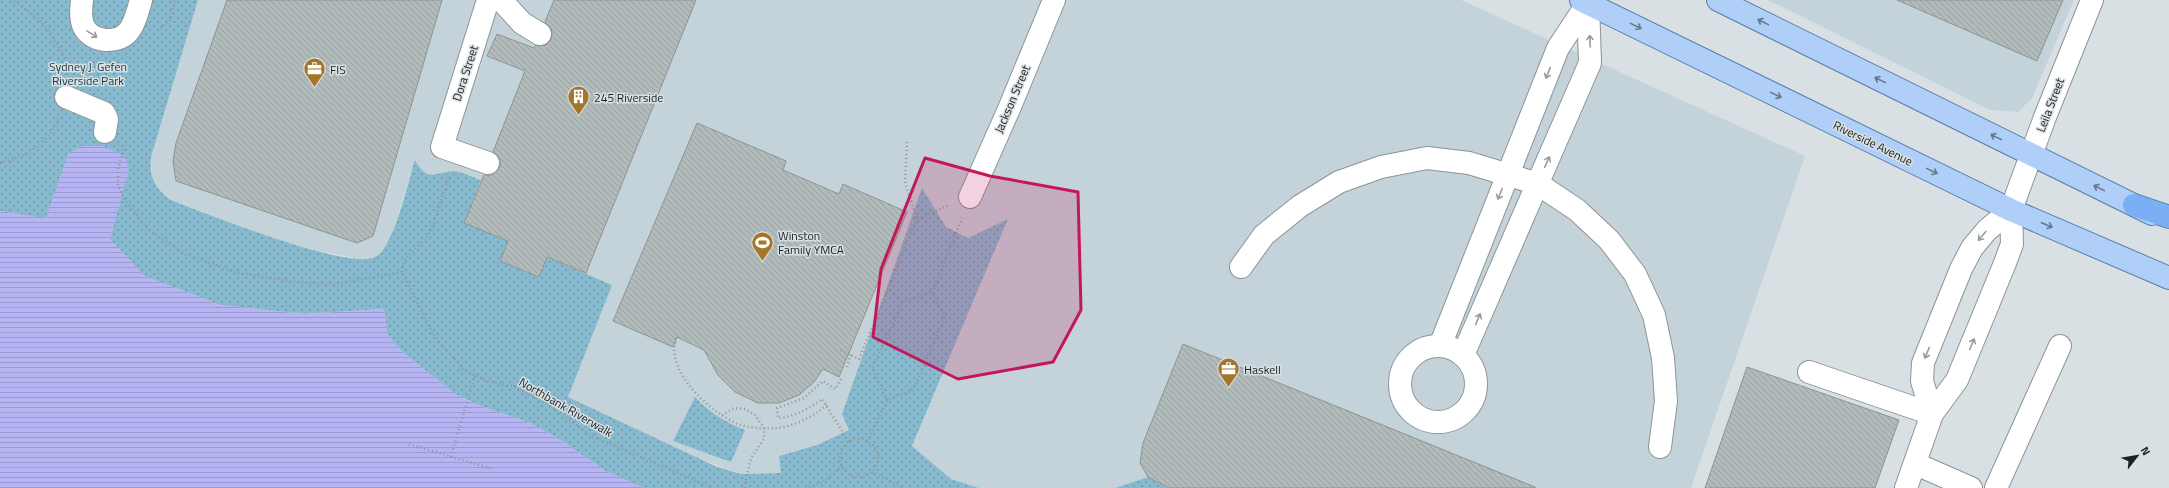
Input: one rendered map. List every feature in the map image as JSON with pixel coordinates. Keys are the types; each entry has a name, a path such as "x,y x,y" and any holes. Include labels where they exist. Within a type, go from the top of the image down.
{"highway":[{"path":"2134,205 2169,216"}],"main road":[{"path":"1718,0 2169,222"},
{"name":"Riverside Avenue","path":"1587,1 2011,210 2169,278"}],"street":[{"path":"82,0 81,18 87,31 93,36 110,40 123,36 129,31 140,0"},
{"name":"Dora Street","path":"488,0 442,146 488,163"},
{"path":"501,0 522,23 540,34"},
{"name":"Jackson Street","path":"970,197 1009,110 1054,0"},
{"name":"Leila Street","path":"2011,210 2031,154 2092,0"},
{"path":"1440,346 1558,48 1587,1"},
{"path":"1463,355 1590,63 1587,1"},
{"path":"66,96 104,113 107,119 105,132"},
{"path":"1241,267 1264,235 1300,206 1346,179 1381,167 1427,158 1469,163 1538,184 1578,210 1609,240 1635,274 1654,315 1663,358 1666,401 1660,447"},
{"path":"1932,414 1922,381 1923,363 1960,269 1972,248 1987,230 2011,210"},
{"path":"1906,488 1916,464 1932,414 1957,380 2005,263 2012,244 2011,210"},
{"path":"1440,346 1452,348 1463,355 1471,365 1476,377 1476,390 1472,402 1465,412 1454,419 1442,423 1424,420 1408,409 1402,398 1399,385 1401,373 1407,361 1416,352 1428,347 1440,346"},
{"path":"1996,488 2060,346"},
{"path":"1809,372 1932,414"},
{"path":"1916,464 1971,488"}],"path":[{"path":"0,163 20,158 35,149 54,130 69,89 68,68 58,46 34,14 11,0"},
{"path":"841,350 859,359 917,219 905,184 907,142"},
{"path":"125,200 149,230 185,254 235,272 296,282 336,284 402,272 405,259 424,242 432,229 450,173"},
{"path":"917,219 970,197"},
{"path":"867,441 887,400 914,389 944,317 932,293 970,197"},
{"name":"Northbank Riverwalk","path":"402,272 433,334 462,369 485,380 515,387 555,409 591,436 713,488"},
{"path":"887,400 872,368 904,301 932,293"},
{"path":"676,338 675,356 682,375 700,397 722,415 740,424 764,428 779,428 798,423 827,405"},
{"path":"847,367 851,354"},
{"path":"451,456 475,374"},
{"path":"841,379 835,389 823,381 804,398 777,408 778,418 787,418 801,412 822,399 849,442"},
{"path":"722,415 734,408 745,410 755,415 764,428 764,439 751,458 744,488"},
{"path":"859,440 867,441 874,446 878,456 878,462 872,472 862,477 855,477 850,475 842,466 840,461 842,450 849,442 859,440"},
{"path":"409,444 493,469"},
{"path":"805,488 823,482 842,466"},
{"path":"872,472 904,488"}],"highlighted area":[{"path":"925,158 990,176 1078,192 1081,310 1053,362 958,379 873,337 881,269"}],"shaded area":[{"path":"198,0 1461,0 1805,156 1691,488 1169,488 1148,477 1115,488 979,488 951,479 912,446 1008,220 968,238 946,227 922,189 849,430 817,445 779,456 781,473 740,474 682,452 567,397 612,285 547,257 539,277 500,261 508,241 464,223 481,181 452,171 441,175 429,174 423,172 415,160 390,240 376,257 364,260 306,248 256,233 169,199 158,190 152,178 151,157"},
{"path":"1768,0 2074,0 2032,98 2018,112 1990,110"}],"green space":[{"name":"Sydney J. Gefen Riverside Park","path":"0,0 198,0 151,157 151,170 156,185 169,199 211,216 274,238 336,256 360,259 375,257 382,251 394,228 400,213 415,160 419,167 427,174 455,171 481,180 464,223 508,241 500,261 539,277 547,257 612,285 568,397 715,466 740,474 781,473 779,456 817,445 849,430 842,414 922,188 946,227 968,238 1008,219 912,446 951,479 979,488 644,488 605,471 562,441 532,424 483,407 455,394 401,351 387,335 384,309 303,314 220,305 144,276 110,239 117,211 69,153 46,219 0,211"},
{"path":"695,397 706,408 718,416 745,430 731,462 673,441"},
{"path":"1148,477 1169,488 1115,488"}],"water":[{"path":"82,146 104,146 125,157 129,169 110,239 144,276 220,305 303,314 384,309 388,335 401,351 455,394 483,407 532,424 562,441 605,471 644,488 0,488 0,211 46,218 69,153"}],"building":[{"path":"227,0 442,0 373,236 357,243 176,181 173,161 176,143"},
{"name":"245 Riverside","path":"554,0 696,0 586,273 547,257 539,277 500,261 508,241 464,223 484,175 491,175 500,167 500,160 493,152 525,71 487,56 497,34 534,48 536,45 546,45 551,40 552,34 551,28 545,22"},
{"path":"1897,0 2063,0 2037,61"},
{"name":"Winston Family YMCA","path":"697,123 786,161 783,170 839,194 843,184 907,212 839,377 823,369 814,382 799,395 779,403 758,403 735,392 718,375 704,350 677,337 673,347 613,321"},
{"name":"Haskell","path":"1183,344 1535,488 1169,488 1148,477 1140,463 1143,443"},
{"path":"1747,367 1899,420 1875,488 1705,488"}],"place":[{"name":"FIS","path":"314,88"},
{"name":"245 Riverside","path":"578,116"},
{"name":"Winston Family YMCA","path":"762,262"},
{"name":"Haskell","path":"1229,388"}]}
